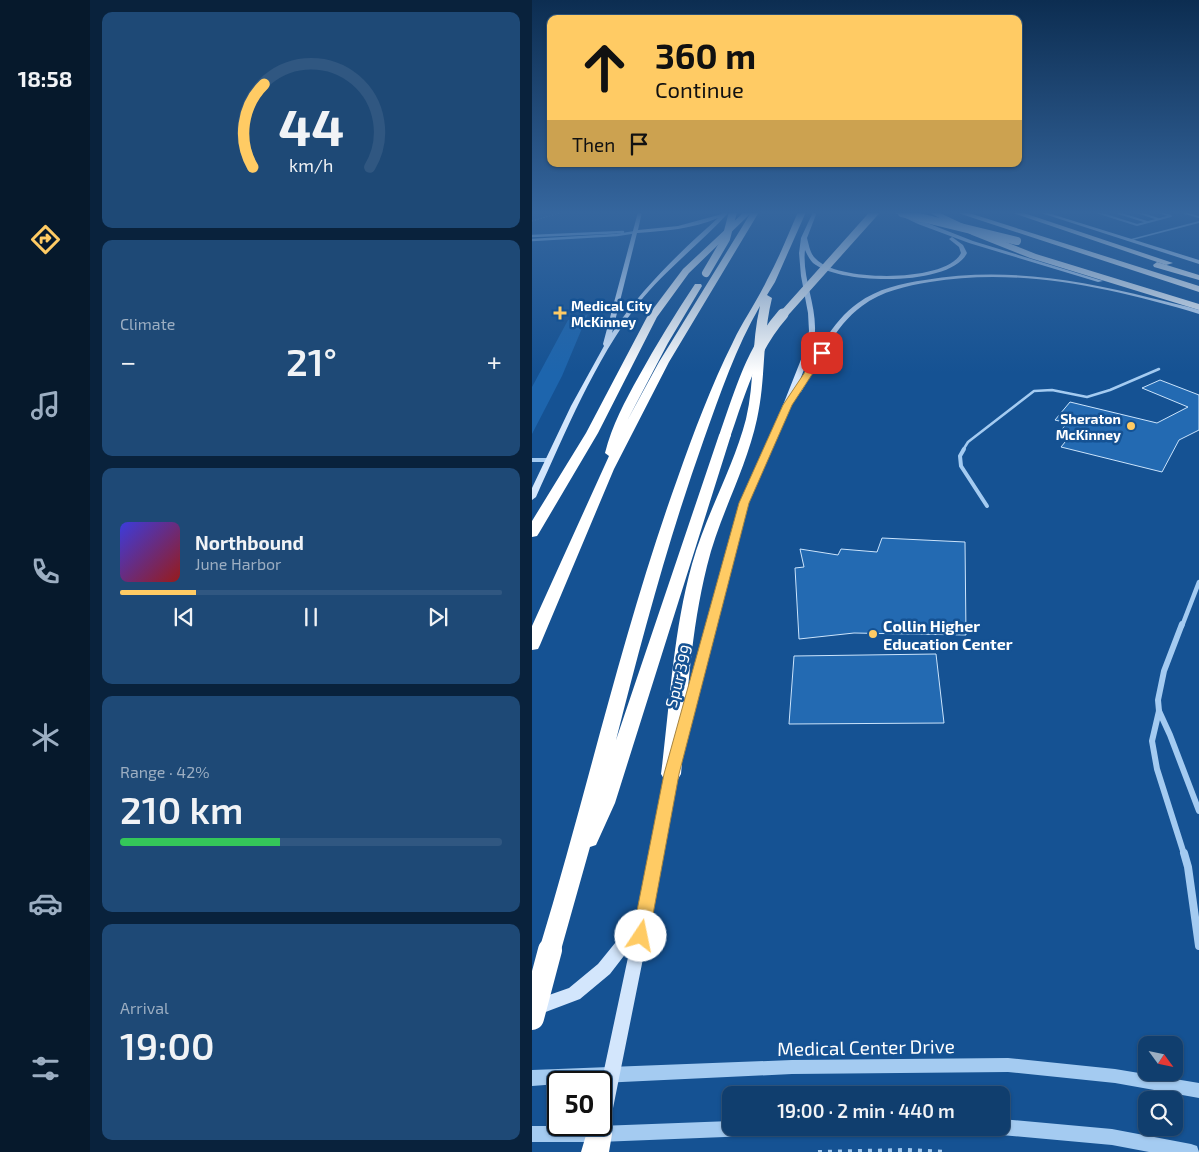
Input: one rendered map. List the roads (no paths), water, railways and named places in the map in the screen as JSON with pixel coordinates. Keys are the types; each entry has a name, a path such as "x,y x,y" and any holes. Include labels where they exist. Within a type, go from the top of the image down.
{"highway":[{"path":"532,533 592,433 639,340 666,295 692,266"},
{"path":"608,469 615,432 631,400 668,332 710,266"},
{"path":"532,645 608,469 664,362 722,266"},
{"path":"532,1018 571,879 634,636 684,478 713,399 737,343 778,266"},
{"path":"571,879 604,804 747,370 768,330 826,266"},
{"path":"1065,266 1198,307"},
{"path":"1091,266 1198,300"},
{"path":"1126,266 1198,289"},
{"path":"1162,266 1198,278"},
{"path":"1175,266 1198,273"},
{"path":"671,774 689,624 699,568 715,515 752,421 761,319 771,282"}],"main road":[{"path":"601,358 627,266"},
{"path":"532,496 601,358 625,318 669,266"},
{"name":"Spur 399","path":"612,1071 644,918 671,774 744,503 804,362 812,331 811,313 802,266"},
{"path":"824,266 854,274 899,277 937,271 949,266"},
{"path":"1046,266 1198,312"},
{"path":"787,405 851,312 875,296 909,284 951,277 978,275 1028,276 1100,287 1184,307"},
{"path":"532,1010 574,994 604,969 644,918"}],"street":[{"path":"1198,582 1164,671 1158,700 1159,711 1152,741 1156,770 1188,867 1198,946"},
{"path":"1159,711 1171,734 1183,773 1198,811"},
{"name":"Medical Center Drive","path":"612,1076 792,1067 1008,1065 1115,1076 1198,1091"},
{"name":"Medical Center Drive","path":"532,1078 547,1078"},
{"path":"1010,1128 1112,1137 1191,1152"},
{"path":"532,1134 597,1143 722,1131"}],"lane":[{"path":"987,506 961,466 960,456 968,442 1034,391 1052,390 1087,397 1110,390 1159,369"},
{"path":"532,460 549,460"}],"place":[{"name":"Medical City McKinney","path":"560,313"},
{"name":"Sheraton McKinney","path":"1131,426"},
{"name":"Collin Higher Education Center","path":"873,634"}]}
